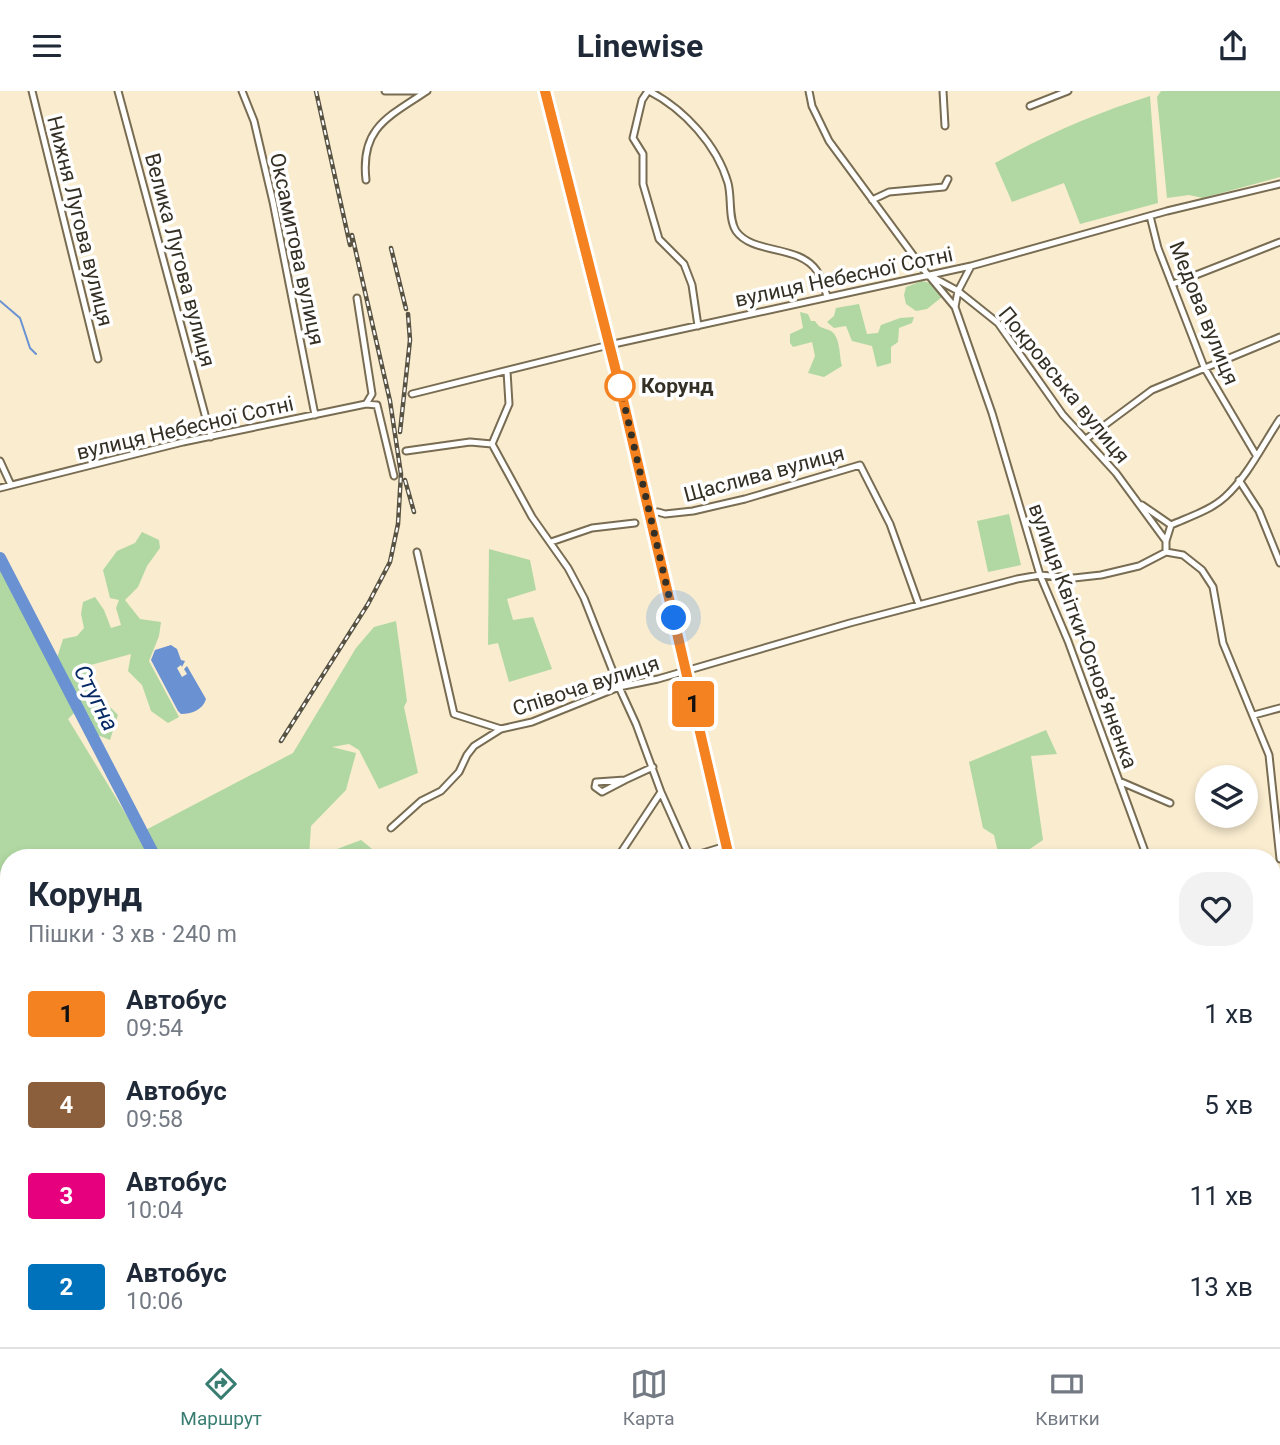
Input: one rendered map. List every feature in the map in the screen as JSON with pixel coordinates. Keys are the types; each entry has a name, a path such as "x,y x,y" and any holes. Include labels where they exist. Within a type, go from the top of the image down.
{"main road":[{"path":"545,91 609,345 727,849"}],"street":[{"name":"Нижня Лугова вулиця","path":"32,91 98,359"},
{"name":"Велика Лугова вулиця","path":"118,91 211,437"},
{"name":"Оксамитова вулиця","path":"242,91 254,121 273,202 315,415"},
{"path":"385,91 425,91"},
{"path":"366,180 364,160 372,135 384,120 425,91"},
{"path":"698,326 692,285 684,264 659,239 643,184 643,154 633,138 642,100 649,91 657,93 690,121 710,146 728,184 737,233 752,243 793,254 808,262 816,269 827,296"},
{"name":"Покровська вулиця","path":"809,91 829,141 928,274 958,291 998,323 1063,415 1137,501 1166,541"},
{"path":"943,91 945,126"},
{"path":"1030,106 1068,91"},
{"path":"872,200 889,192 944,187 948,179"},
{"name":"вулиця Небесної Сотні","path":"412,394 609,345 971,266 1150,216 1280,184"},
{"name":"Медова вулиця","path":"1150,216 1158,249 1204,367 1256,455"},
{"path":"1173,284 1280,242"},
{"name":"вулиця Квітки-Основʼяненка","path":"971,266 958,291 955,307 992,413 1040,575 1069,641 1144,849"},
{"path":"928,274 955,307"},
{"path":"356,298 372,394 366,404"},
{"path":"1086,439 1152,390 1280,337"},
{"path":"492,444 509,404 508,371"},
{"name":"вулиця Небесної Сотні","path":"0,488 211,437 366,404 377,405 394,476"},
{"path":"1166,552 1171,525 1206,510 1224,498 1280,419"},
{"path":"406,451 470,442 492,444"},
{"path":"492,444 532,517 568,568 584,598 686,849"},
{"path":"0,461 11,485"},
{"name":"Щаслива вулиця","path":"649,513 665,514 745,499 860,465 890,524 919,605"},
{"path":"1239,480 1259,511 1280,563"},
{"path":"1137,501 1171,525"},
{"path":"551,542 592,529 635,523"},
{"name":"Співоча вулиця","path":"417,552 454,714 501,729 532,722 619,687 686,670"},
{"path":"686,670 919,605 1040,575 1074,578 1101,575 1139,566 1166,552 1183,555 1202,570 1213,587 1223,643 1269,755 1279,849"},
{"path":"1254,715 1280,708"},
{"path":"391,828 421,801 441,792 459,772 474,745 501,729"},
{"path":"625,780 596,782 595,787 602,792 653,767"},
{"path":"1119,781 1170,803"},
{"path":"623,849 661,792"},
{"path":"716,849 726,846"}],"green space":[{"path":"1161,91 1280,91 1280,177 1203,198 1189,195 1167,198 1157,97"},
{"path":"1150,96 1158,203 1080,224 1064,183 1012,202 995,163 1071,125"},
{"path":"922,281 930,283 942,297 927,309 916,311 906,304 904,295 906,287"},
{"path":"859,304 867,334 878,333 881,325 900,318 914,317 912,323 899,328 898,342 891,347 891,363 877,367 872,346 852,341 846,326 834,328 827,322 834,316 836,308"},
{"path":"800,312 808,314 811,321 831,331 837,338 842,366 824,377 808,373 815,356 812,342 793,347 790,343 790,334 803,328"},
{"path":"1009,514 1021,565 988,572 977,521"},
{"path":"142,532 159,540 160,548 147,566 138,587 125,600 140,619 161,622 159,636 149,661 179,717 168,723 151,711 142,685 128,671 131,654 87,666 96,693 118,715 110,740 95,734 57,658 63,639 77,636 84,628 81,614 83,602 95,597 111,628 121,625 116,608 119,600 110,598 103,570 117,551 135,543"},
{"path":"489,549 530,560 536,590 507,599 513,620 533,617 552,669 509,682 498,643 488,645"},
{"path":"0,569 75,712 68,719 138,834 293,753 356,648 374,627 396,621 407,701 404,707 418,773 379,789 359,750 349,744 332,747 356,753 346,790 311,826 310,849 0,849"},
{"path":"1046,730 1057,754 1031,756 1043,840 1030,849 997,849 994,835 983,828 969,762"},
{"path":"361,840 372,849 337,849"}],"water":[{"path":"171,645 177,649 181,660 185,661 182,667 181,665 177,668 182,677 187,674 184,669 187,666 206,699 199,709 193,712 181,714 178,711 151,660 155,650"}],"waterway":[{"path":"0,301 20,318 30,348 36,354"},
{"name":"Стугна","path":"0,558 151,849"}],"railway":[{"path":"316,91 350,245"},
{"path":"281,741 368,604 390,562 398,524 401,474 390,401 352,235"},
{"path":"391,248 406,309"},
{"path":"400,432 410,340 408,314"},
{"path":"405,480 414,512"}],"bus line":[{"name":"1","path":"545,91 620,387 727,849"}],"place":[{"name":"Корунд","path":"620,386"}],"route":[{"path":"620,386 674,618"}]}
